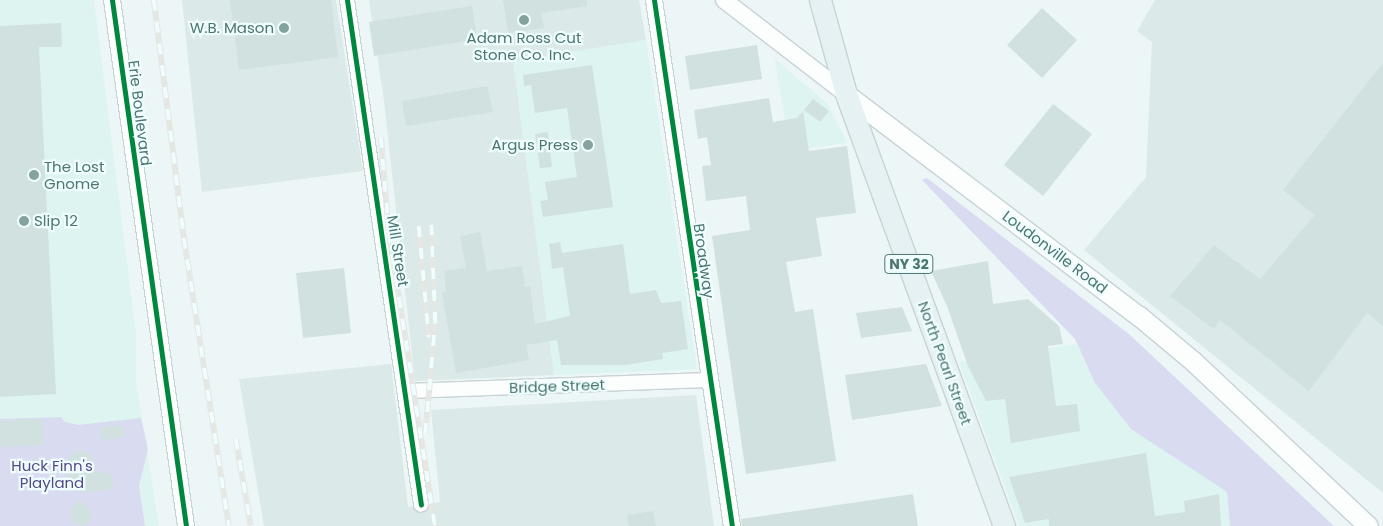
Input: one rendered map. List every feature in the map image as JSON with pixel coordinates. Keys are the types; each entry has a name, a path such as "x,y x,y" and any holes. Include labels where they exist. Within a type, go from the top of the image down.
{"main road":[{"name":"North Pearl Street","path":"820,0 846,94 1004,526"},
{"name":"Loudonville Road","path":"846,94 1139,316 1200,368 1368,526"}],"street":[{"name":"Erie Boulevard","path":"112,0 186,526"},
{"name":"Mill Street","path":"347,0 406,391 421,505"},
{"name":"Broadway","path":"654,0 708,380 732,526"},
{"name":"Loudonville Road","path":"724,0 846,94"},
{"name":"Bridge Street","path":"406,391 708,380"}],"shaded area":[{"path":"0,0 94,0 136,334 136,382 159,526 0,526"},
{"name":"W.B. Mason","path":"182,0 336,0 363,171 202,192"},
{"path":"369,0 639,0 646,40 513,61 554,375 415,381 384,101"},
{"path":"1155,0 1383,0 1383,493 1084,250 1146,177 1152,42 1137,31"},
{"path":"646,40 697,369 554,375 513,61"},
{"path":"775,59 828,104 847,143 790,151"},
{"path":"1077,344 1095,383 1193,468 1227,492 1230,526 1019,526 959,362"},
{"path":"391,364 408,507 440,502 431,410 696,395 714,526 264,526 239,379"}],"green space":[{"path":"927,178 1130,335 1334,526 1230,526 1227,492 1131,429 1095,383 1075,339 922,180"},
{"name":"Huck Finn's Playland","path":"61,417 65,422 78,425 141,418 148,449 139,486 145,526 0,526 0,419"}],"building":[{"name":"W.B. Mason","path":"230,0 331,0 338,57 239,70"},
{"name":"Adam Ross Cut Stone Co. Inc.","path":"503,0 587,0 587,6 541,13 544,28 508,33"},
{"path":"472,6 477,39 374,56 369,22"},
{"path":"1042,8 1077,40 1042,78 1007,45"},
{"name":"Slip 12","path":"61,23 62,47 39,47 56,394 0,397 0,26"},
{"path":"757,45 762,79 690,90 685,56"},
{"path":"1383,63 1383,326 1367,313 1309,391 1220,320 1214,329 1170,296 1214,245 1260,279 1315,215 1283,190"},
{"name":"Argus Press","path":"592,65 613,207 543,217 540,201 548,200 545,182 577,177 567,108 535,113 531,85 524,86 523,75"},
{"path":"487,86 493,112 406,126 402,101"},
{"path":"769,98 773,122 797,118 803,111 809,151 847,146 856,213 816,218 822,256 786,262 795,312 813,309 836,461 746,474 712,236 750,230 746,196 706,201 702,166 711,165 707,137 698,139 694,110"},
{"path":"813,99 829,111 820,122 804,110"},
{"path":"1053,104 1092,134 1043,196 1004,165"},
{"path":"548,132 552,167 540,168 535,134"},
{"path":"480,232 487,271 522,266 525,287 530,286 535,324 570,316 563,267 552,269 549,244 560,242 562,253 623,244 630,294 656,290 661,303 681,301 688,349 662,353 663,359 626,365 561,365 557,340 526,345 529,360 456,373 442,293 446,292 444,271 466,268 460,236"},
{"path":"988,261 993,304 1028,299 1059,326 1063,344 1048,346 1056,406 1077,404 1080,431 1011,443 1005,399 986,401 968,366 947,306 931,271"},
{"path":"344,268 351,333 303,338 296,273"},
{"path":"902,307 912,331 861,338 856,313"},
{"path":"926,364 942,406 852,420 845,375"},
{"path":"43,419 44,445 0,447 0,421"},
{"path":"124,425 125,437 101,440 100,428"},
{"path":"77,451 91,453 95,470 112,475 114,483 109,490 79,493 68,476 67,466 69,457"},
{"path":"1146,453 1155,516 1185,512 1184,501 1219,494 1221,526 1049,526 1049,519 1025,523 1009,477"},
{"path":"913,494 918,526 742,526 741,519"},
{"path":"79,499 92,512 90,522 83,526 74,524 70,518 71,510"},
{"path":"653,511 656,526 629,526 627,515"}],"railway":[{"path":"154,0 184,238 229,526"},
{"path":"381,137 389,232 435,526"},
{"path":"425,434 435,323 431,225"},
{"path":"419,226 429,338"},
{"path":"236,439 251,526"}],"cycle path":[{"path":"112,0 186,526"},
{"path":"347,0 421,505"},
{"path":"654,0 732,526"}],"place":[{"name":"Adam Ross Cut Stone Co. Inc.","path":"524,20"},
{"name":"W.B. Mason","path":"284,28"},
{"name":"Argus Press","path":"588,145"},
{"name":"The Lost Gnome","path":"34,175"},
{"name":"Slip 12","path":"24,221"}]}
